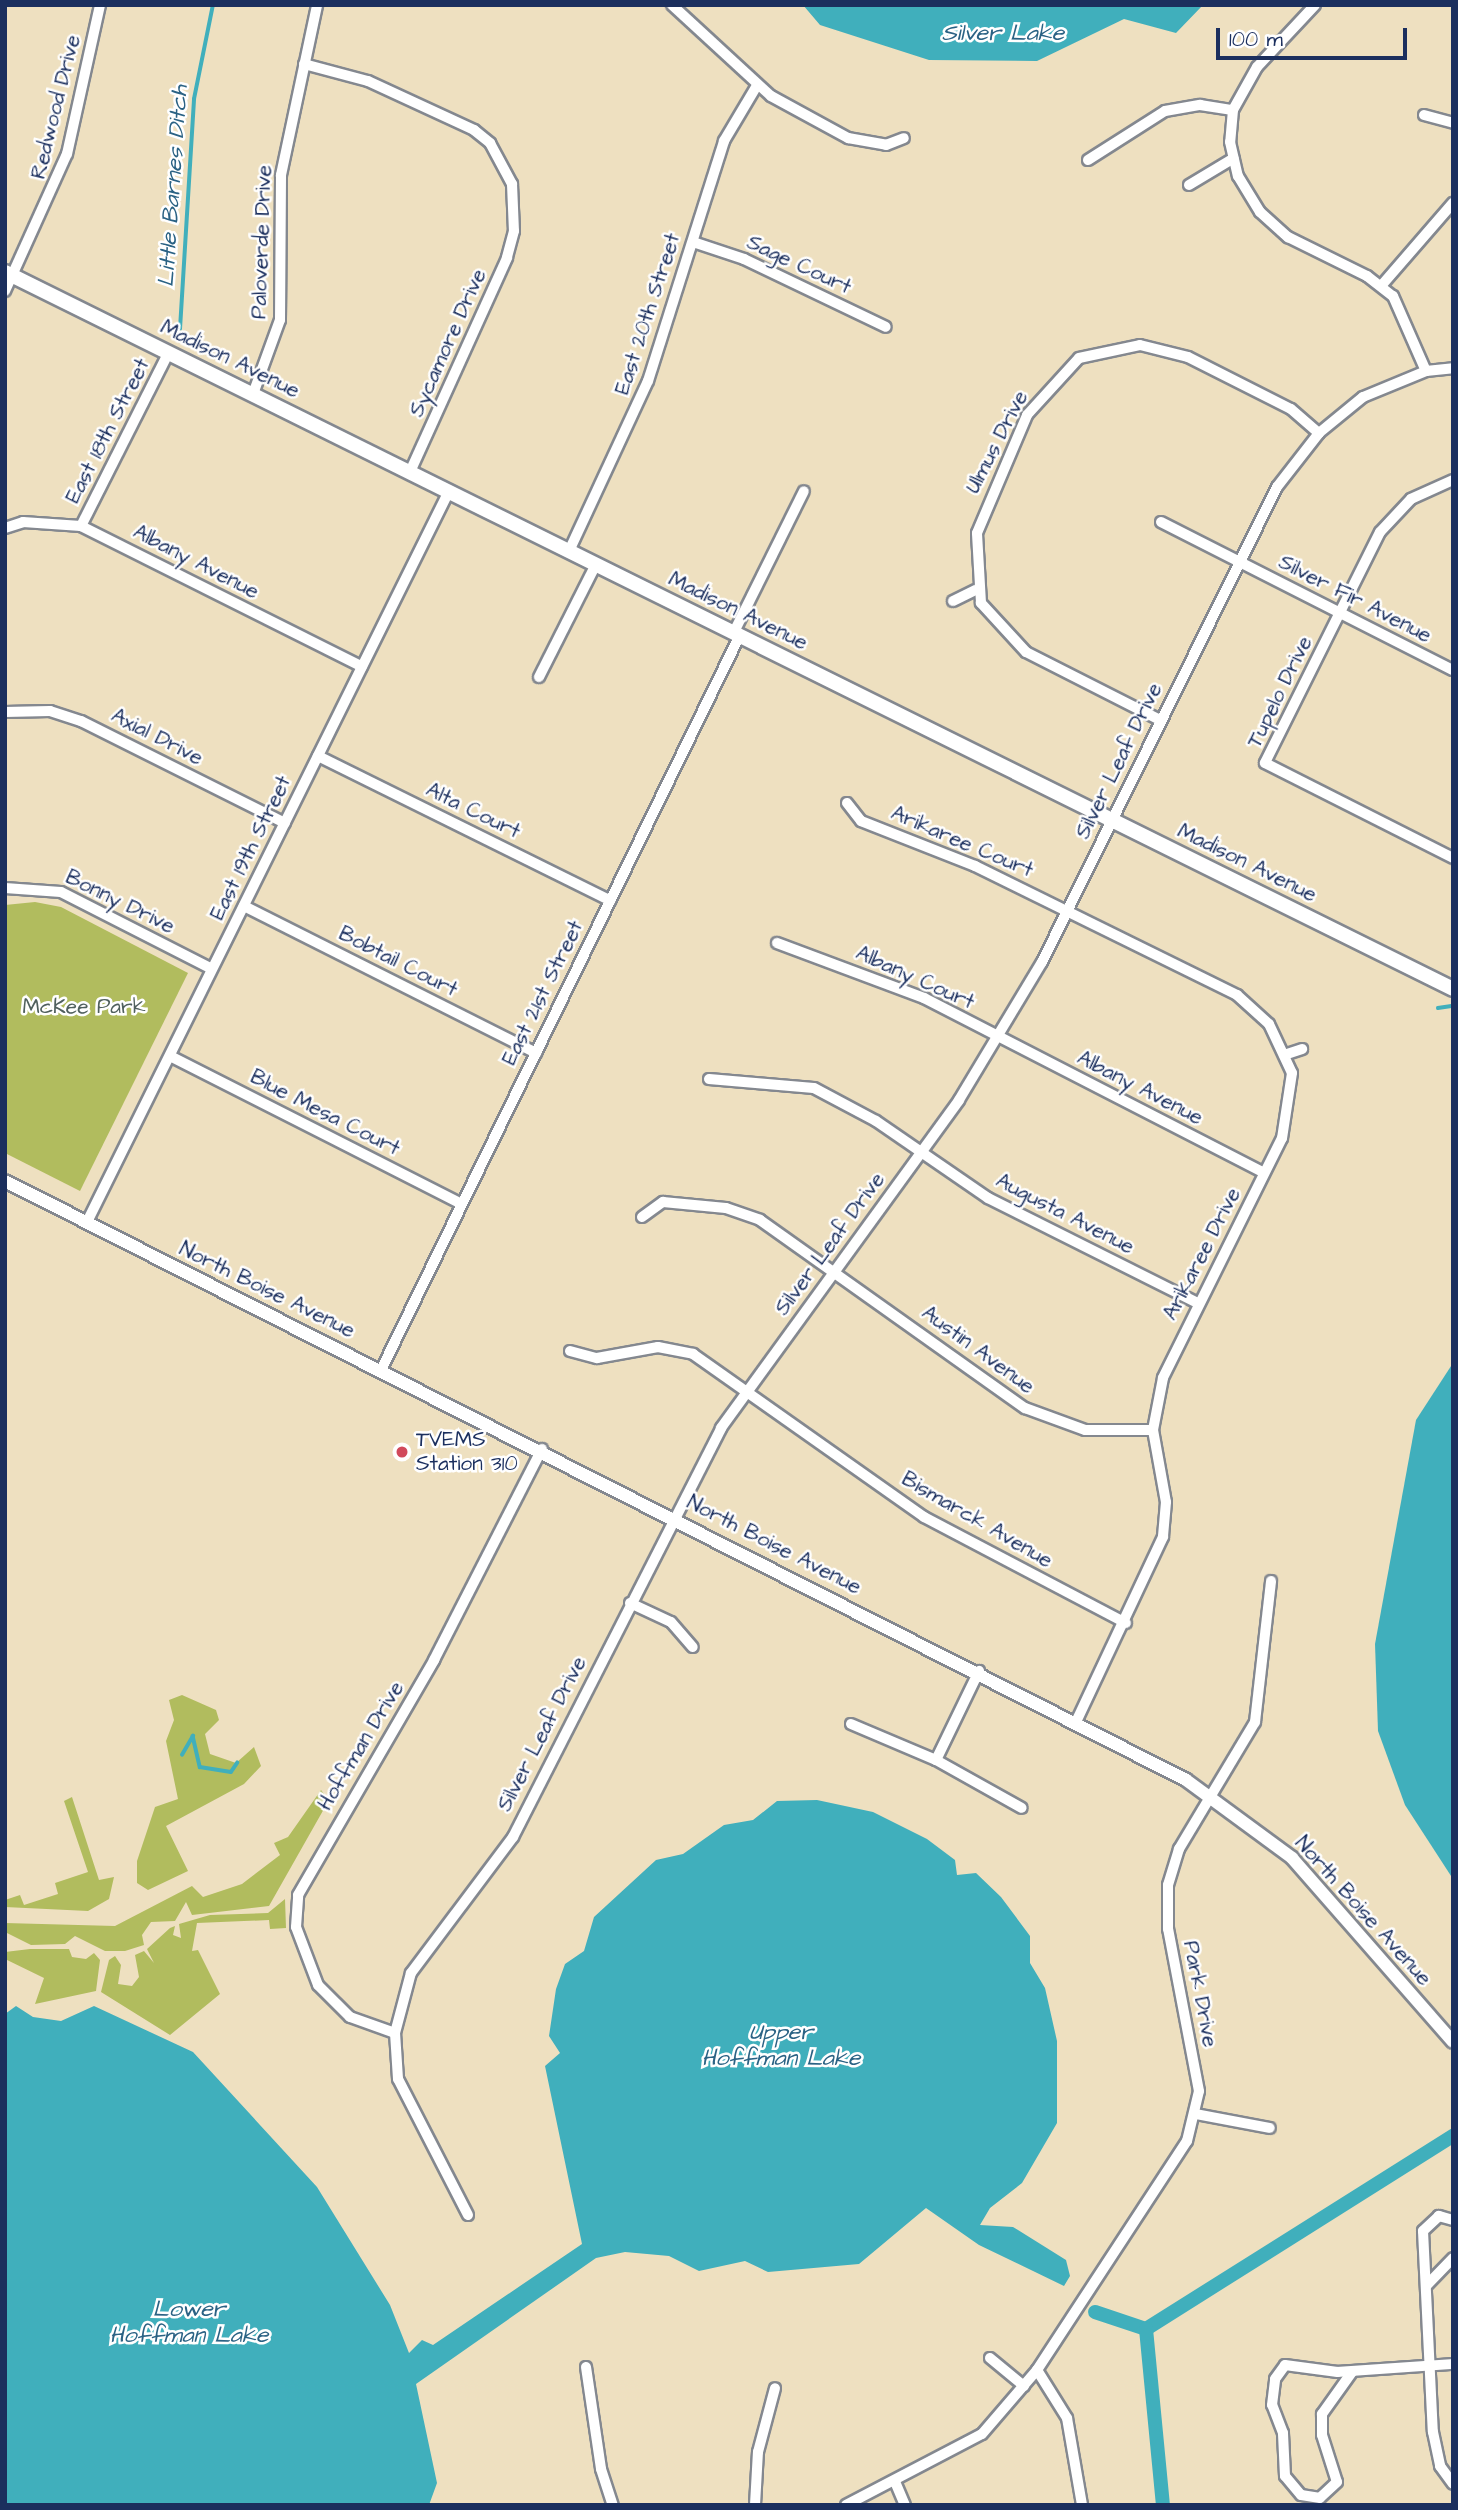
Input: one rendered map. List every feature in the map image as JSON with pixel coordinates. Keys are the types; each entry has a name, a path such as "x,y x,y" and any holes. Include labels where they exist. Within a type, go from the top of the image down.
{"main road":[{"name":"Madison Avenue","path":"9,273 1453,989"}],"street":[{"name":"Redwood Drive","path":"5,291 9,273 67,154 100,5"},
{"name":"Paloverde Drive","path":"253,394 280,320 281,175 317,5"},
{"path":"672,5 755,87 848,138 886,145 904,138"},
{"path":"1315,5 1257,67 1233,110 1234,158 1244,192 1268,221 1381,286 1410,325 1426,371"},
{"name":"Sycamore Drive","path":"304,64 368,80 474,130 490,143 512,184 514,231 507,258 410,472"},
{"name":"East 20th Street","path":"569,551 649,381 728,128 755,87"},
{"path":"1088,160 1165,111 1200,105 1233,110"},
{"path":"1423,115 1453,123"},
{"path":"1189,185 1234,158"},
{"path":"1381,286 1453,202"},
{"name":"Sage Court","path":"693,242 744,258 886,327"},
{"name":"Ulmus Drive","path":"976,590 977,533 997,477 1038,400 1065,369 1093,351 1140,345 1188,357 1291,409 1319,433"},
{"name":"East 18th Street","path":"81,526 169,352"},
{"name":"Silver Leaf Drive","path":"468,2215 405,2098 395,2033 411,1973 513,1836 675,1516 748,1388 835,1271 998,1038 1068,909 1277,486 1319,433 1363,397 1426,371 1453,368"},
{"name":"Tupelo Drive","path":"1453,480 1411,499 1380,531 1265,763 1453,858"},
{"name":"East 19th Street","path":"87,1222 449,491"},
{"name":"East 21st Street","path":"382,1368 610,900 804,491"},
{"name":"Albany Avenue","path":"5,528 23,522 81,526 362,667"},
{"name":"Silver Fir Avenue","path":"1161,522 1453,670"},
{"path":"539,677 596,564"},
{"path":"953,601 976,590 1001,630 1026,652 1160,720"},
{"name":"Axial Drive","path":"5,712 50,711 81,720 285,823"},
{"name":"Alta Court","path":"318,757 610,900"},
{"name":"Arikaree Court","path":"847,803 861,821 1068,909"},
{"name":"Bonny Drive","path":"5,888 61,892 212,970"},
{"name":"Bobtail Court","path":"244,906 536,1053"},
{"path":"1068,909 1248,1002 1287,1054 1302,1049"},
{"name":"Albany Court","path":"777,943 924,998 998,1038"},
{"name":"Albany Avenue","path":"998,1038 1264,1173"},
{"name":"Arikaree Drive","path":"1077,1720 1155,1566 1166,1525 1153,1430 1163,1378 1289,1118 1287,1054"},
{"name":"Blue Mesa Court","path":"170,1056 462,1204"},
{"name":"Augusta Avenue","path":"709,1079 814,1088 876,1121 918,1154 988,1198 1198,1303"},
{"name":"North Boise Avenue","path":"5,1181 382,1368 1077,1720 1214,1797 1299,1866 1453,2042"},
{"name":"Austin Avenue","path":"642,1217 663,1202 726,1208 787,1235 1025,1408 1086,1430 1153,1430"},
{"name":"Bismarck Avenue","path":"570,1351 597,1358 646,1347 683,1351 748,1388 925,1517 1126,1623"},
{"name":"Hoffman Drive","path":"395,2033 350,2017 318,1985 296,1927 299,1895 434,1660 542,1449"},
{"name":"Park Drive","path":"846,2505 896,2484 982,2434 1037,2370 1177,2157 1196,2114 1199,2091 1166,1903 1179,1850 1214,1797 1255,1722 1271,1581"},
{"path":"630,1603 671,1622 693,1647"},
{"path":"936,1760 979,1671"},
{"path":"851,1724 936,1760 1022,1808"},
{"path":"1196,2114 1270,2128"},
{"path":"1453,2220 1439,2216 1423,2231 1433,2432 1440,2466 1453,2484"},
{"path":"1426,2286 1453,2259"},
{"path":"990,2358 1024,2386"},
{"path":"1352,2372 1322,2414 1322,2435 1337,2482 1320,2498 1301,2496 1285,2476 1283,2432 1272,2406 1275,2379 1285,2365 1304,2363 1352,2372 1453,2364"},
{"path":"586,2367 601,2469 613,2505"},
{"path":"1037,2370 1067,2417 1082,2505"},
{"path":"755,2505 758,2452 775,2388"},
{"path":"896,2484 905,2505"}],"green space":[{"name":"McKee Park","path":"35,902 61,907 188,973 80,1191 5,1153 5,905"},
{"path":"182,1695 216,1710 219,1720 205,1734 210,1754 236,1763 254,1747 261,1766 244,1784 166,1826 188,1871 148,1890 137,1883 137,1861 155,1807 178,1799 166,1741 174,1720 169,1700"},
{"path":"321,1790 329,1800 269,1906 192,1915 186,1902 175,1921 151,1922 142,1935 144,1945 125,1951 105,1951 75,1936 65,1944 31,1945 5,1932 5,1923 115,1926 192,1886 203,1897 242,1884 280,1855 274,1843 288,1837"},
{"path":"72,1797 99,1880 114,1877 109,1899 88,1911 5,1907 5,1900 20,1895 24,1905 58,1894 55,1883 88,1872 64,1801"},
{"path":"285,1899 286,1928 270,1929 269,1920 197,1923 192,1951 198,1950 220,1994 170,2035 101,1992 109,1960 115,1956 121,1965 118,1984 132,1986 139,1977 135,1955 144,1951 154,1963 147,1949 170,1928 175,1926 173,1935 181,1938 179,1924 210,1915 268,1913"},
{"path":"69,1949 72,1957 86,1959 94,1953 100,1960 96,1991 35,2004 44,1978 5,1959 5,1952"}],"water":[{"name":"Silver Lake","path":"803,5 1203,5 1176,33 1124,19 1037,61 929,60 820,25"},
{"path":"1453,1363 1453,1879 1405,1805 1378,1731 1375,1644 1416,1420"},
{"path":"817,1800 873,1812 927,1839 955,1860 957,1875 976,1873 1001,1897 1030,1936 1030,1963 1045,1988 1057,2041 1057,2123 1022,2183 990,2208 980,2225 1013,2227 1066,2260 1070,2276 1064,2286 979,2245 926,2208 859,2264 768,2272 745,2261 699,2271 669,2256 625,2252 596,2258 416,2384 437,2483 429,2505 5,2505 5,2014 16,2006 33,2017 61,2021 94,2006 193,2052 317,2187 390,2305 409,2353 422,2340 433,2345 582,2244 545,2066 560,2053 549,2036 556,1989 565,1964 584,1951 594,1917 656,1860 683,1854 724,1825 753,1820 777,1801"}],"waterway":[{"name":"Little Barnes Ditch","path":"180,329 194,99 213,5"},
{"name":"Little Barnes Ditch","path":"1438,1008 1453,1006"},
{"path":"182,1755 193,1736 200,1767 231,1772 237,1763"},
{"path":"1146,2329 1453,2136"},
{"path":"1095,2312 1146,2329"},
{"path":"1146,2329 1163,2505"}],"place":[{"name":"TVEMS Station 310","path":"402,1452"}],"water label":[{"name":"Upper Hoffman Lake","path":"781,2045"},
{"name":"Lower Hoffman Lake","path":"189,2322"}]}
